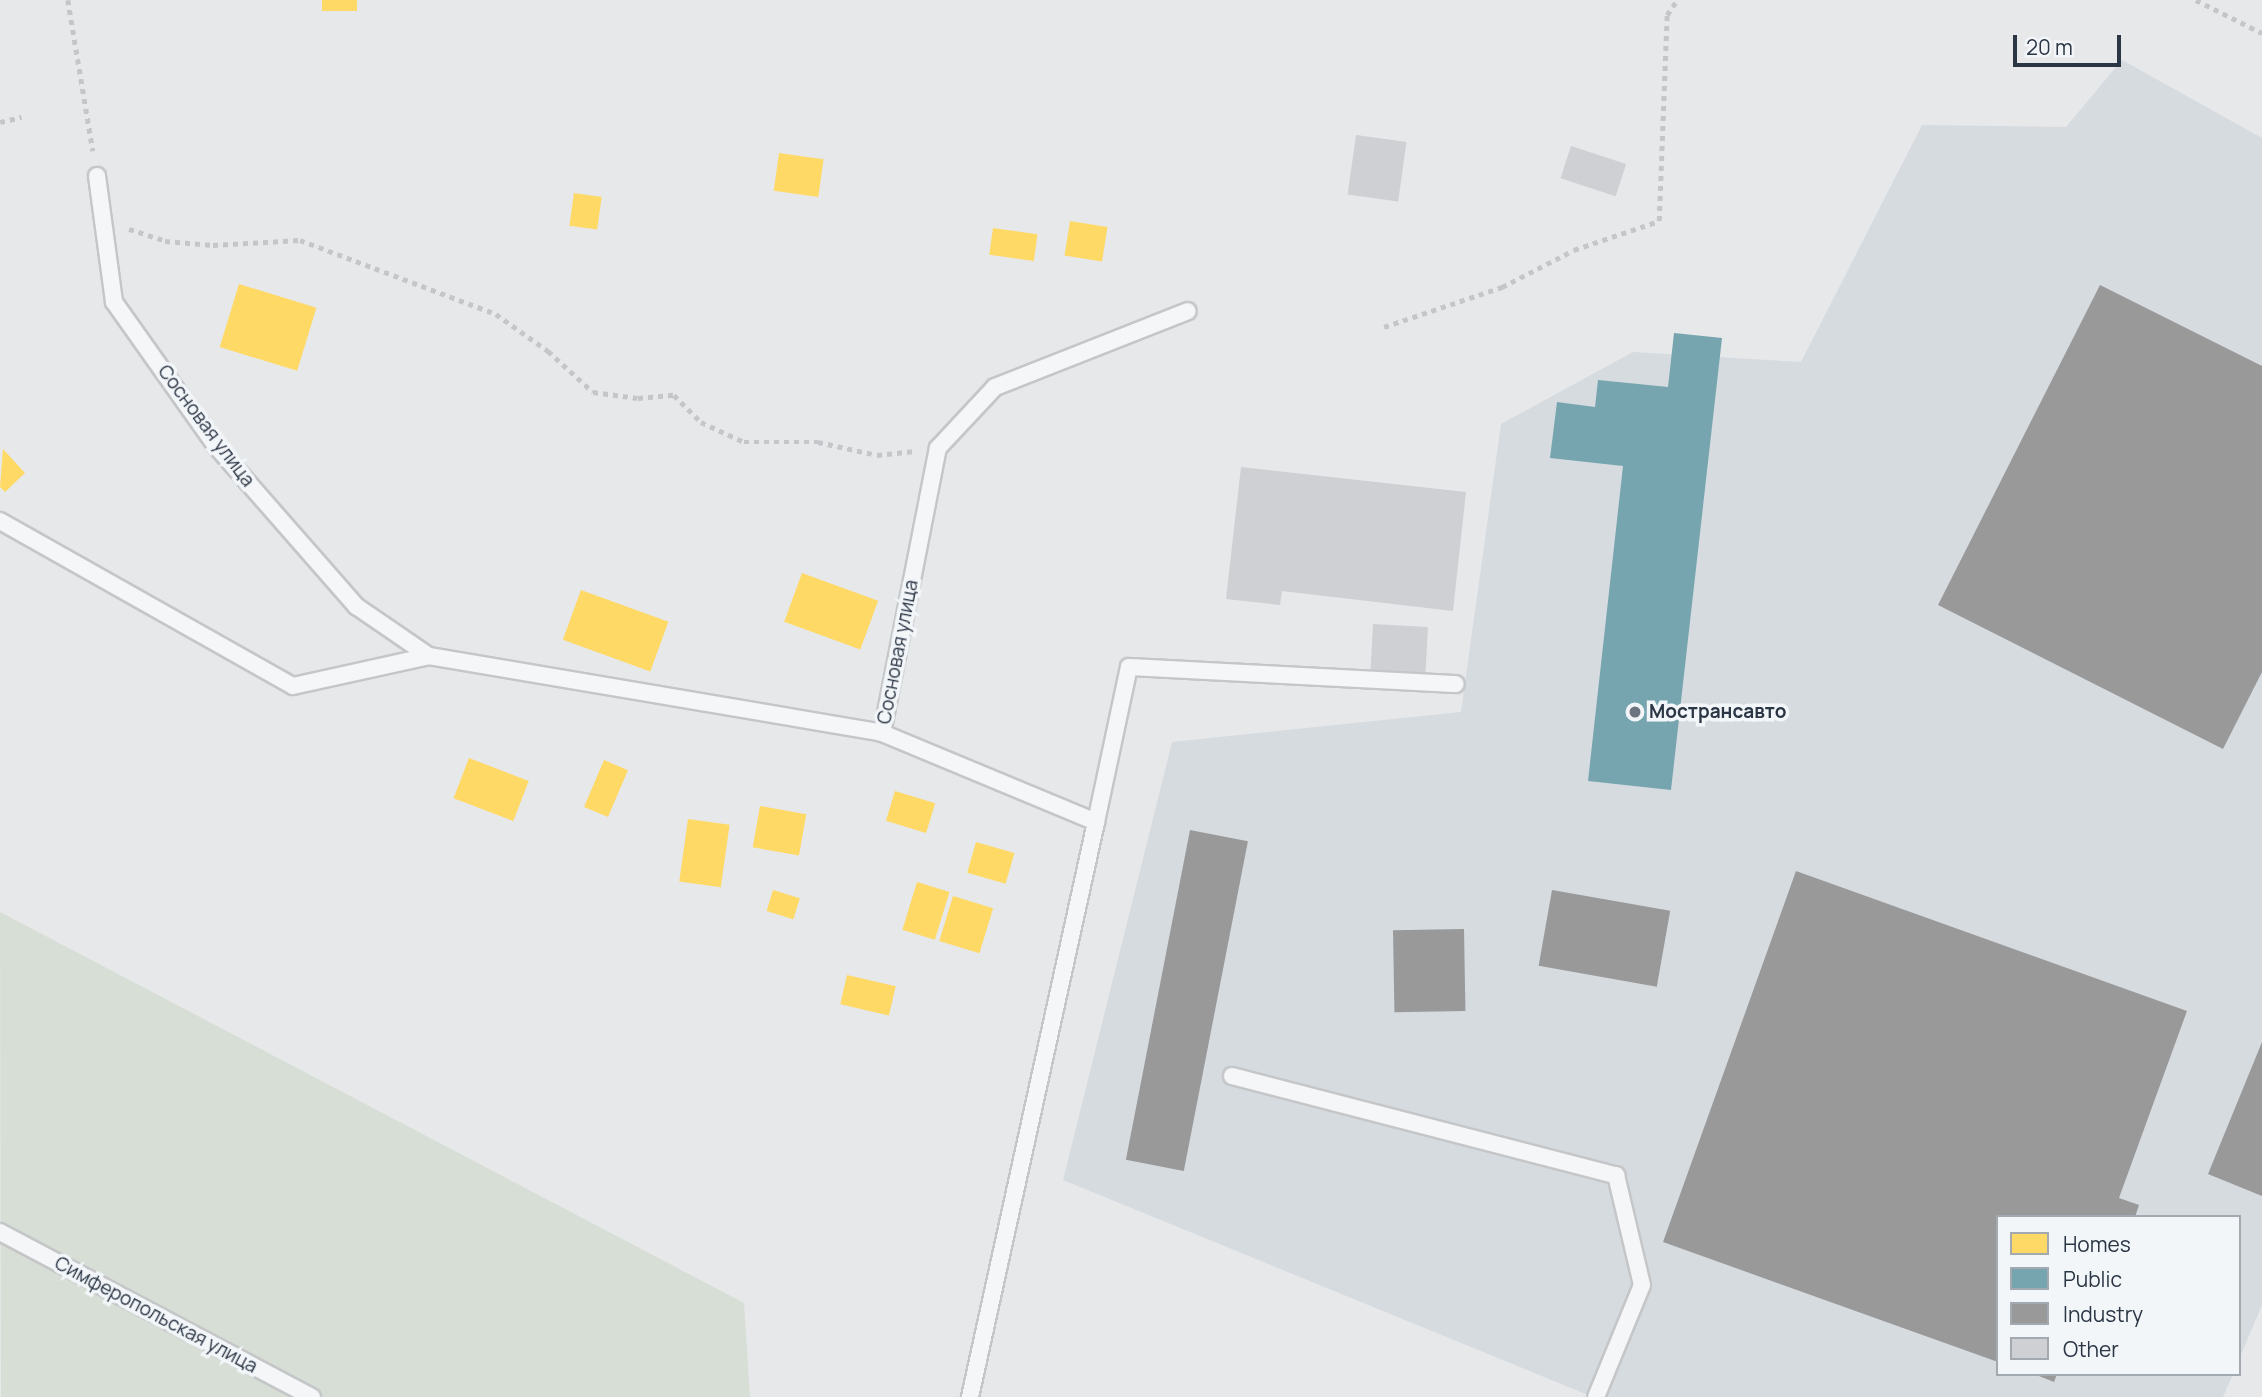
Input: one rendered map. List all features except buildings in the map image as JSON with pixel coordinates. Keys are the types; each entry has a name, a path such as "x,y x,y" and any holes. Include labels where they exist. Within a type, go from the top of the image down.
{"lane":[{"name":"Сосновая улица","path":"97,176 114,302 216,446 356,606 429,656"},
{"path":"938,448 995,387 1188,311"},
{"name":"Сосновая улица","path":"0,521 293,686 429,656 881,733 938,448"},
{"path":"970,1397 1129,667 1456,684"},
{"path":"881,733 1096,822"},
{"path":"1232,1076 1616,1175 1642,1286 1596,1397"},
{"name":"Симферопольская улица","path":"0,1232 312,1397"}],"path":[{"path":"68,0 97,176"},
{"path":"1384,327 1502,287 1574,250 1659,221 1668,15 1676,0"},
{"path":"2196,0 2262,33"},
{"path":"0,122 21,117"},
{"path":"103,221 165,241 213,246 300,240 396,280 496,314 548,351 593,392 638,398 674,395 701,422 744,442 818,442 877,455 938,448"}],"shaded area":[{"path":"2122,60 2262,138 2262,1305 2241,1354 2241,1215 1996,1215 1996,1376 2232,1376 2223,1397 1593,1397 1063,1180 1172,742 1461,712 1501,424 1633,352 1801,362 1922,125 2066,127"},
{"path":"0,912 744,1303 750,1397 1,1397"}],"place":[{"name":"Мострансавто","path":"1635,712"}]}
